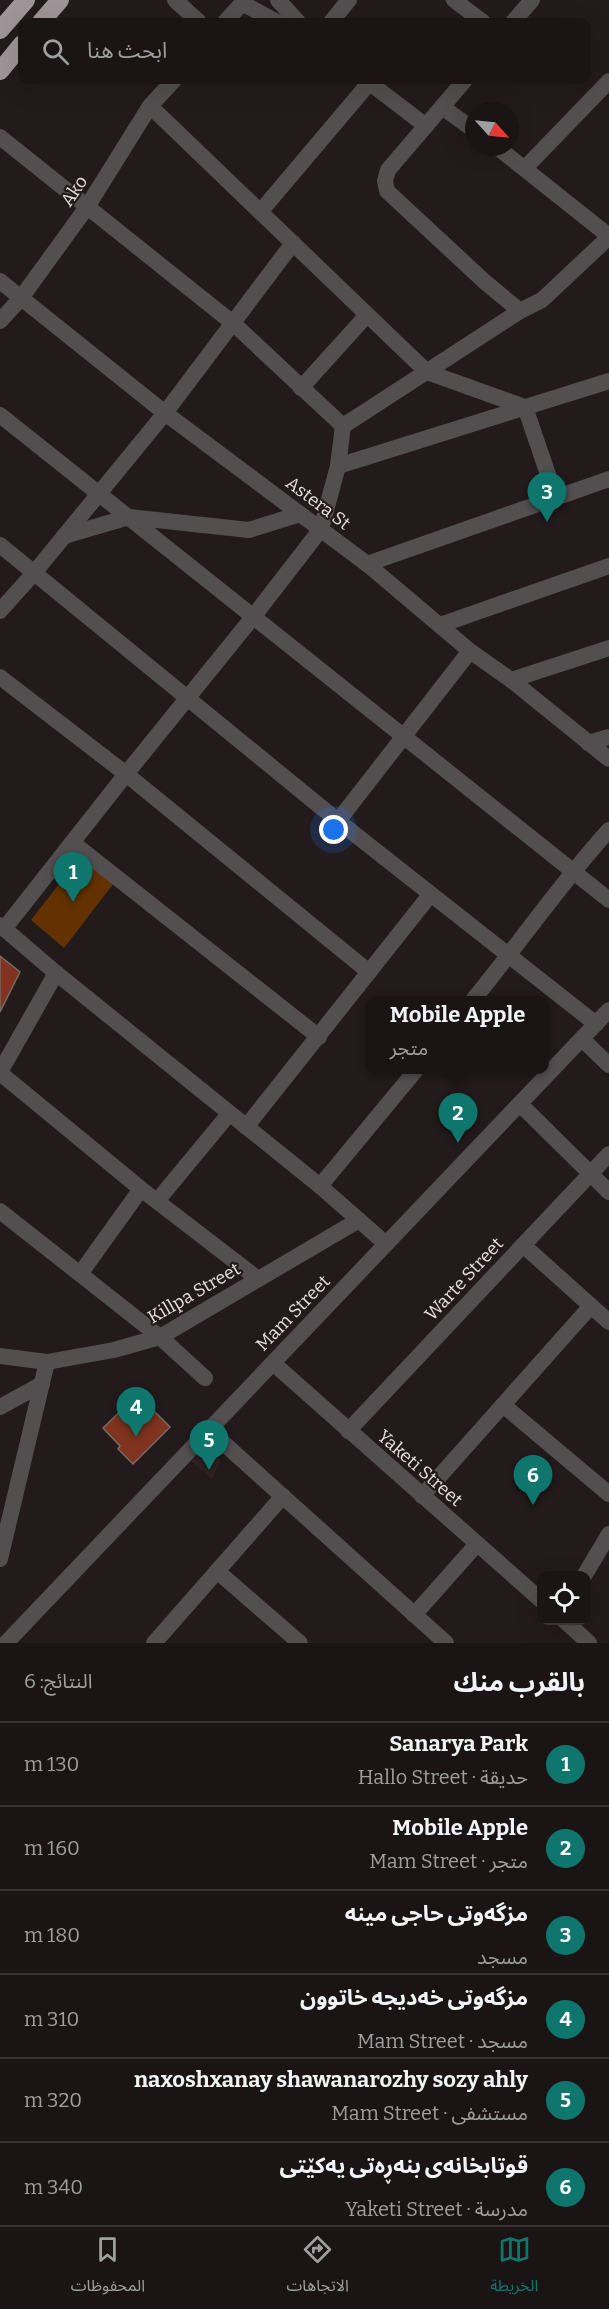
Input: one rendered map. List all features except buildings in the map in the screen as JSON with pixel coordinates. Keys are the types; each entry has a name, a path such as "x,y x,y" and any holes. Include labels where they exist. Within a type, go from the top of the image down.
{"highway":[{"path":"0,30 26,0"},
{"path":"44,18 60,0"},
{"path":"0,71 18,49"}],"street":[{"path":"175,0 195,18"},
{"path":"278,0 294,18"},
{"path":"334,18 349,0"},
{"path":"454,0 478,18"},
{"path":"516,18 532,0"},
{"path":"229,18 244,2 270,18"},
{"path":"525,167 609,81"},
{"name":"Ako","path":"0,321 21,298 87,207 150,106 170,84"},
{"path":"260,212 366,84"},
{"path":"372,84 426,126"},
{"path":"462,84 388,170 385,181 387,191 485,282 520,311"},
{"path":"150,106 426,372 525,407"},
{"path":"442,107 465,124"},
{"path":"0,137 234,324 343,426"},
{"path":"386,1244 320,1186 56,974 2,927 73,843 321,529 338,466 343,426 520,311 542,300 609,236 510,156"},
{"path":"0,611 165,413 293,243"},
{"name":"Astera St","path":"0,281 165,413 367,564 470,651 511,680 609,759"},
{"path":"301,388 367,315"},
{"path":"338,466 609,381"},
{"path":"525,407 556,498"},
{"path":"0,415 609,900"},
{"path":"367,564 609,479"},
{"path":"64,536 129,517 249,530 300,514"},
{"path":"0,545 430,895 596,1024"},
{"path":"440,625 609,567"},
{"path":"511,680 609,648"},
{"path":"338,821 470,651"},
{"path":"0,677 126,774 369,972"},
{"path":"588,742 609,737"},
{"path":"476,996 509,957 572,871 609,830"},
{"path":"73,843 319,1037"},
{"path":"246,1127 430,895"},
{"path":"56,974 0,1072 141,1189 258,1279"},
{"name":"Mam Street","path":"549,1074 609,1010"},
{"path":"582,1039 609,1065"},
{"path":"320,1186 413,1074"},
{"name":"Mam Street","path":"6,1643 549,1074"},
{"path":"520,1104 609,1192"},
{"path":"157,1201 229,1114"},
{"name":"Warte Street","path":"348,1431 609,1154"},
{"path":"80,1274 141,1189"},
{"path":"0,1211 160,1337 205,1378"},
{"name":"Killpa Street","path":"0,1356 47,1362 114,1350 160,1337 359,1220"},
{"path":"523,1245 609,1322"},
{"path":"422,1496 591,1306"},
{"path":"0,1559 47,1362"},
{"name":"Yaketi Street","path":"273,1363 537,1597"},
{"path":"0,1407 42,1384"},
{"path":"503,1405 609,1494"},
{"path":"209,1430 446,1643"},
{"path":"158,1642 283,1496"},
{"path":"586,1571 609,1534"},
{"path":"414,1615 477,1544"},
{"path":"217,1571 300,1643"},
{"path":"569,1625 589,1643"}],"shaded area":[{"path":"81,856 114,883 64,948 31,920"},
{"path":"208,1447 221,1460 212,1479 191,1461"}],"place":[{"name":"مزگەوتی حاجی مینە","path":"547,522"},
{"name":"Sanarya Park","path":"73,902"},
{"name":"Mobile Apple","path":"458,1143"},
{"name":"مزگەوتی خەدیجە خاتوون","path":"136,1437"},
{"name":"naxoshxanay shawanarozhy sozy ahly","path":"209,1470"},
{"name":"قوتابخانەی بنەڕەتی یەکێتی","path":"533,1505"}]}
